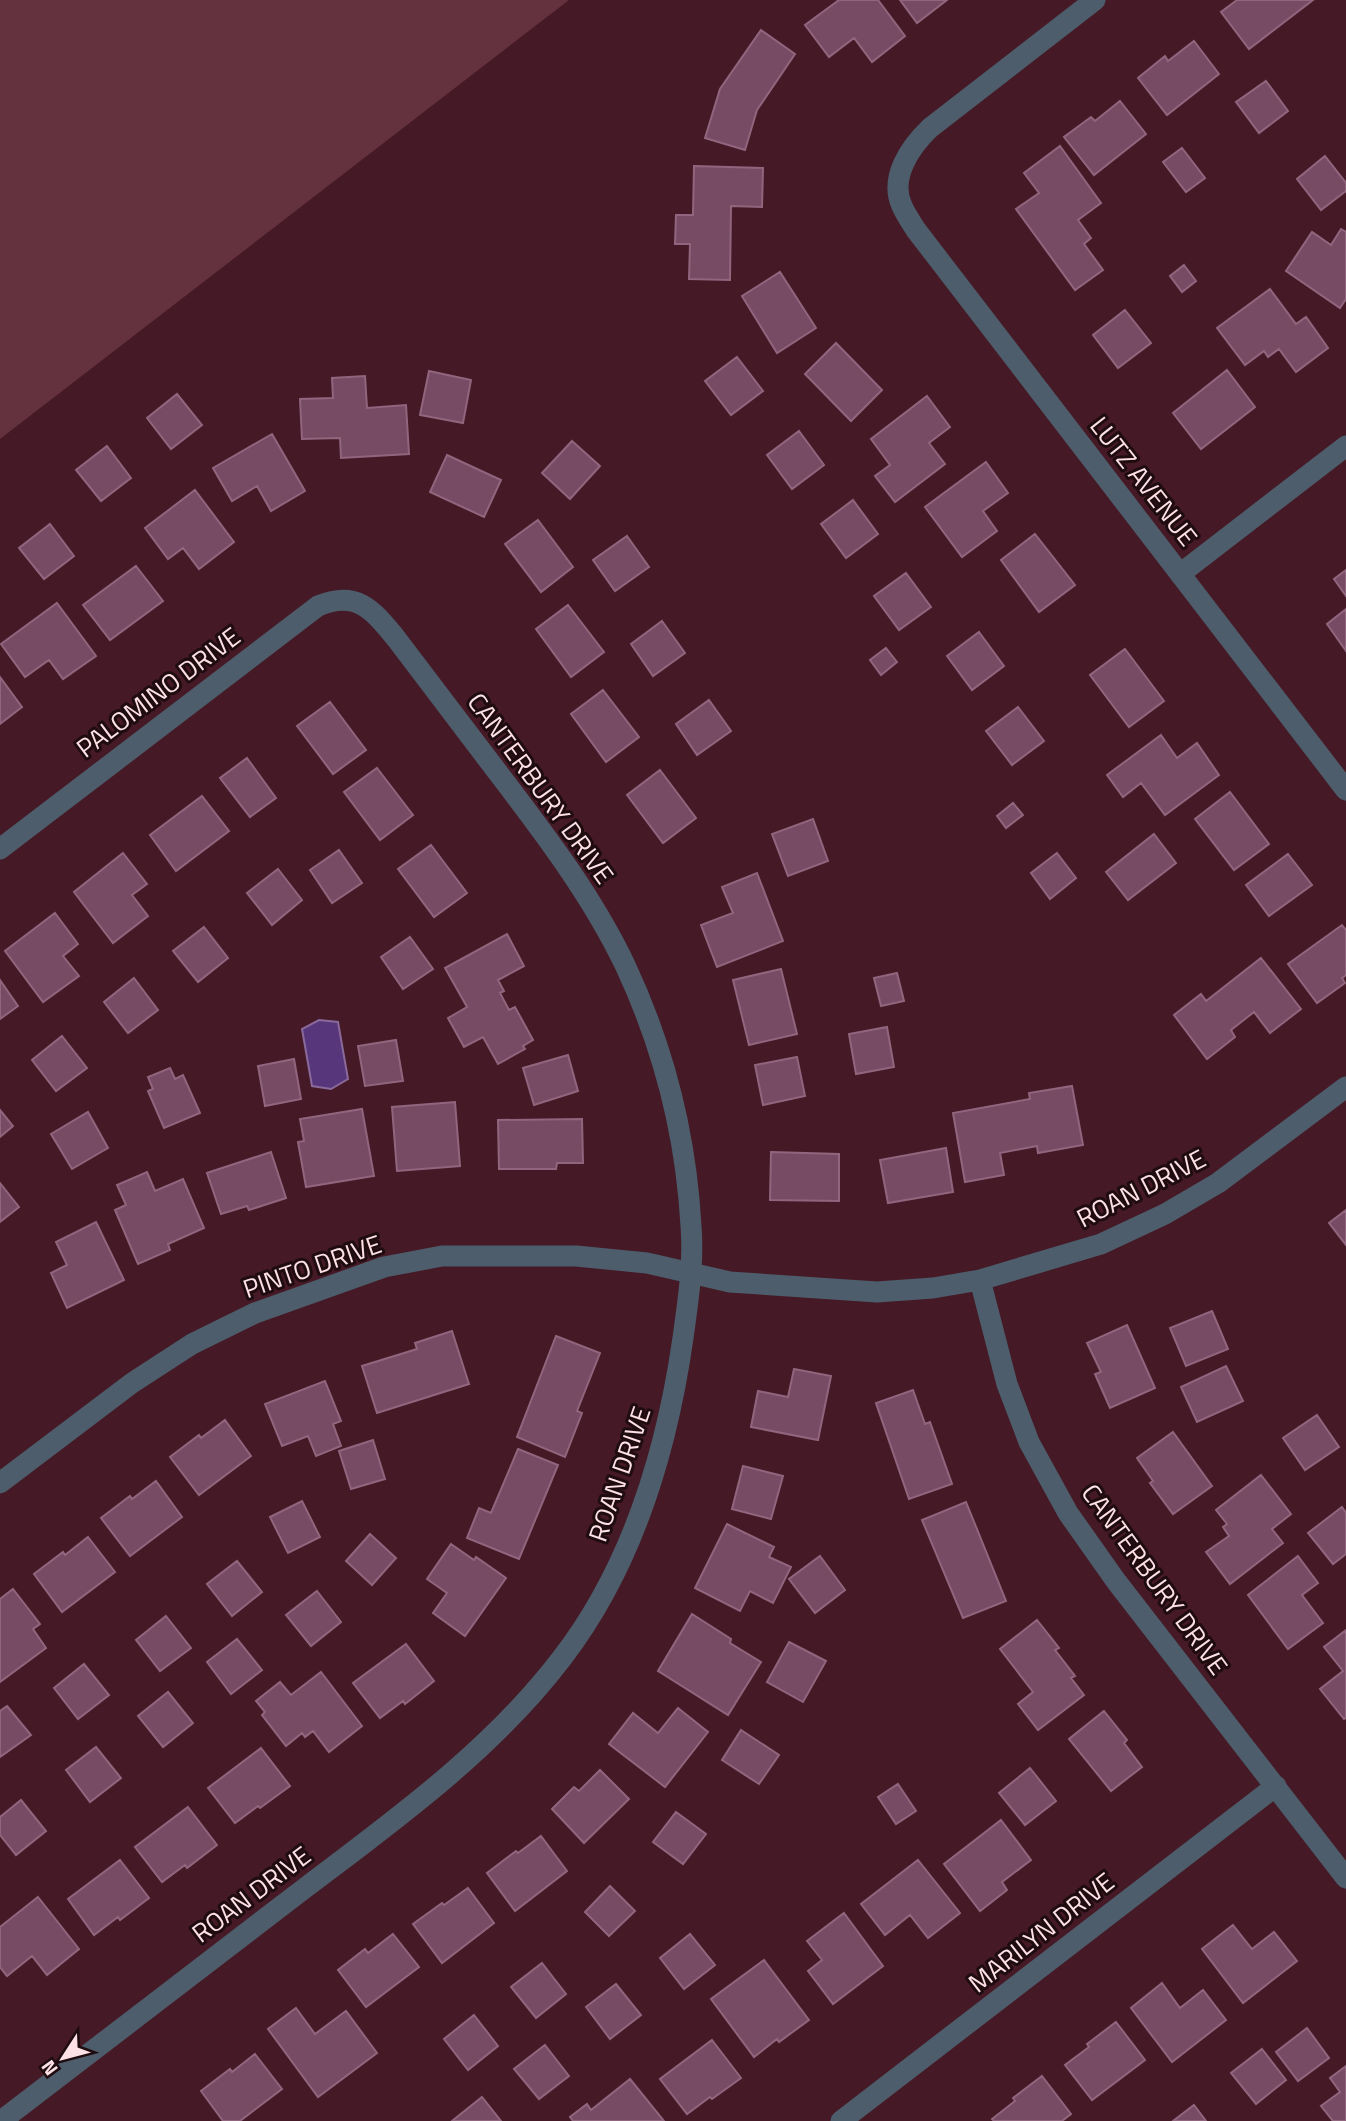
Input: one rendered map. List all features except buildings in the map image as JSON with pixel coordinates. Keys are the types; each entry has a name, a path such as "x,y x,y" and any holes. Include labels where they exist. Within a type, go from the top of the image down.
{"street":[{"name":"LUTZ AVENUE","path":"1095,0 930,128 917,141 905,159 898,181 901,204 916,230 1346,790"},
{"path":"1180,574 1346,446"},
{"name":"PALOMINO DRIVE","path":"0,849 318,606 343,599 358,602"},
{"name":"CANTERBURY DRIVE","path":"358,602 369,608 395,637 562,857 623,962 648,1020 671,1091 685,1164 692,1229 691,1274"},
{"name":"ROAN DRIVE","path":"1,2121 417,1802 501,1727 562,1658 606,1590 638,1518 666,1436 679,1367 691,1274 730,1282 877,1292 933,1288 980,1280 1101,1244 1165,1214 1218,1183 1346,1087"},
{"name":"PINTO DRIVE","path":"0,1483 132,1383 192,1344 256,1313 384,1267 442,1256 576,1256 647,1263 691,1274"},
{"name":"CANTERBURY DRIVE","path":"980,1280 1007,1384 1030,1442 1068,1513 1116,1581 1346,1878"},
{"name":"MARILYN DRIVE","path":"841,2121 1276,1786"}],"shaded area":[{"path":"0,0 569,0 0,439"},
{"path":"319,1020 338,1022 348,1079 331,1089 312,1086 302,1029"}]}
